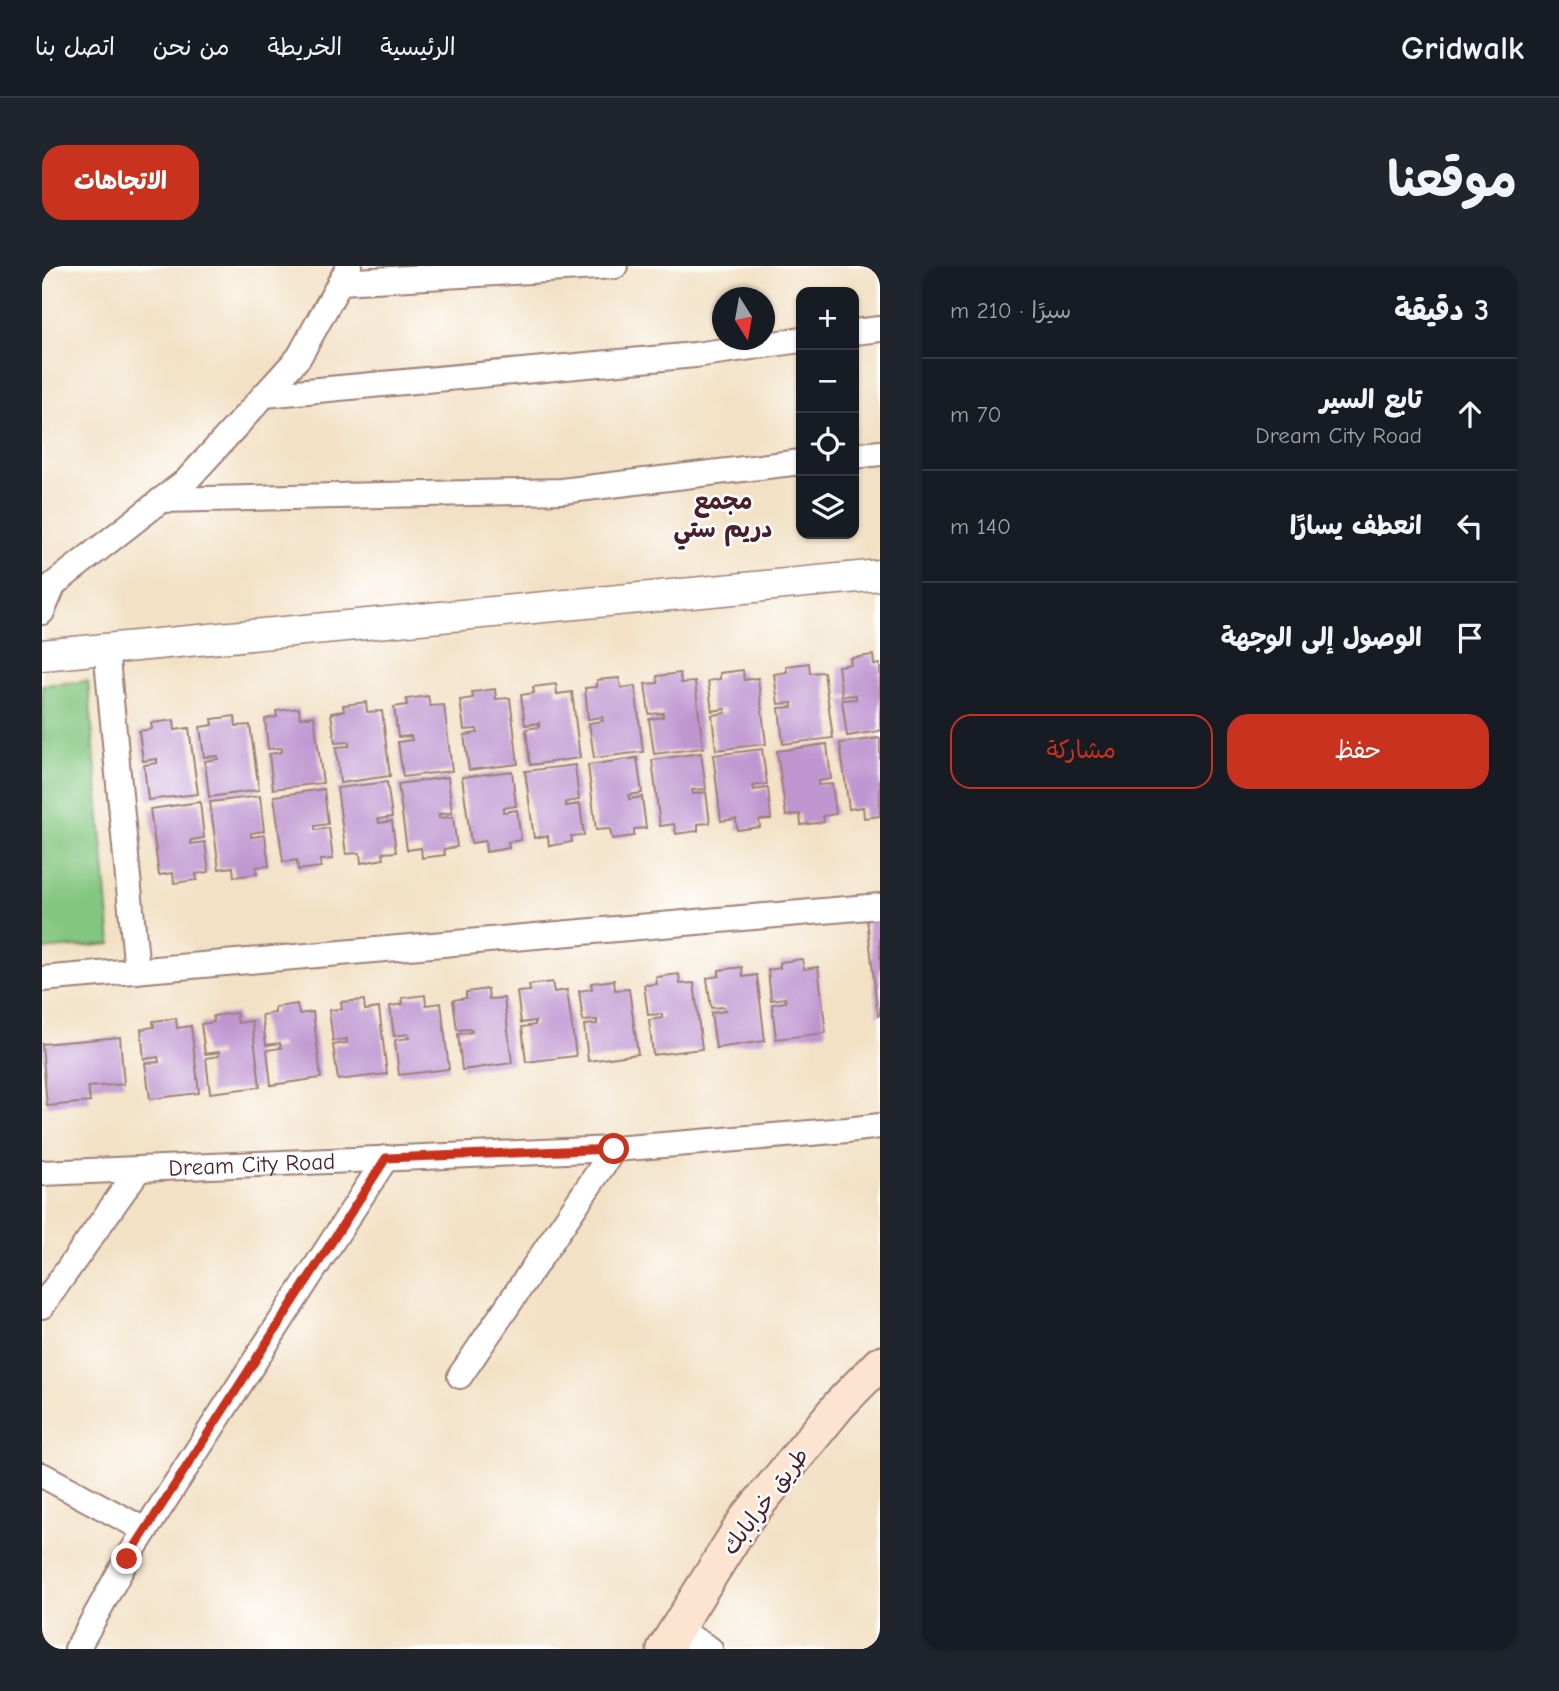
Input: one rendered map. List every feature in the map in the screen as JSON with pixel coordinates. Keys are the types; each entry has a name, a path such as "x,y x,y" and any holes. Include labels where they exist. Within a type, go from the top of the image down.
{"main road":[{"name":"طريق خرابابك","path":"670,1639 745,1520 839,1405 880,1363"}],"street":[{"path":"42,612 54,583 187,480 299,357 345,274 615,266"},
{"path":"859,331 880,329"},
{"path":"264,395 695,355 796,341"},
{"path":"859,455 880,453"},
{"path":"161,500 562,492 796,464"},
{"path":"42,655 880,575"},
{"path":"106,649 136,971"},
{"path":"42,979 880,906"},
{"name":"Dream City Road","path":"42,1173 614,1149 880,1126"},
{"path":"460,1377 614,1149"},
{"path":"77,1649 145,1530 386,1158"},
{"path":"42,1306 139,1169"},
{"path":"42,1475 145,1530"},
{"path":"670,1639 710,1649"}],"green space":[{"path":"88,681 111,944 42,950 42,685"}],"building":[{"path":"873,655 874,665 880,664 880,731 847,736 842,700 856,699 856,695 842,696 838,666 851,664 850,658"},
{"path":"809,663 810,673 824,672 833,738 783,744 779,708 792,707 792,703 778,704 774,674 787,672 786,666"},
{"path":"743,670 744,680 758,678 766,744 716,750 712,715 726,713 725,709 712,711 708,681 720,679 720,673"},
{"path":"680,673 681,683 695,682 703,748 654,754 649,719 663,717 663,713 649,714 645,684 658,683 657,676"},
{"path":"619,678 621,688 635,686 643,752 594,758 589,723 603,721 602,717 588,719 585,688 597,687 597,680"},
{"path":"556,684 557,694 572,692 580,758 530,765 526,729 539,727 539,723 525,725 521,695 534,693 533,687"},
{"path":"495,689 496,699 510,698 518,764 469,770 464,735 478,733 477,729 464,730 460,700 473,698 472,692"},
{"path":"428,696 430,706 444,705 452,771 403,777 398,742 412,740 411,736 398,737 394,707 407,705 406,699"},
{"path":"366,702 367,712 382,711 390,776 340,783 336,747 349,746 349,742 335,743 331,713 344,711 343,705"},
{"path":"299,708 300,718 314,716 323,783 273,789 269,754 282,752 282,748 268,749 265,719 277,717 276,711"},
{"path":"235,716 236,726 250,725 259,790 209,797 205,761 218,759 218,756 204,757 200,727 213,725 212,719"},
{"path":"174,720 175,730 189,728 198,794 148,800 144,765 157,763 157,759 143,761 139,731 152,729 151,723"},
{"path":"880,738 880,816 864,818 863,807 849,809 840,743"},
{"path":"827,744 831,779 818,781 818,785 832,784 836,814 823,816 824,822 801,825 800,814 786,816 777,751"},
{"path":"762,749 767,784 753,786 754,790 768,788 771,819 759,820 760,827 737,830 736,819 721,821 713,755"},
{"path":"701,753 706,789 692,790 693,794 706,792 710,823 698,824 698,831 676,834 674,824 660,826 652,760"},
{"path":"637,758 642,793 628,795 629,799 642,797 646,828 634,829 634,836 612,839 610,829 596,830 588,765"},
{"path":"575,765 579,800 566,802 566,806 580,804 584,835 571,836 572,842 549,846 548,836 534,838 525,771"},
{"path":"512,771 516,806 503,808 503,812 517,810 521,840 508,842 509,848 486,852 485,841 471,843 462,777"},
{"path":"448,777 452,813 439,814 439,818 453,817 457,847 444,849 445,855 422,858 421,848 407,850 398,784"},
{"path":"387,782 392,817 378,819 379,823 392,821 396,852 383,853 384,859 361,863 360,853 346,854 337,788"},
{"path":"324,789 328,824 315,826 315,830 329,828 333,859 320,860 321,867 298,870 297,860 283,862 274,796"},
{"path":"260,796 264,831 251,833 251,837 265,835 269,866 256,867 257,874 234,877 233,867 219,869 210,802"},
{"path":"200,802 204,838 191,840 191,844 205,842 209,872 196,874 197,880 174,883 173,873 159,875 150,809"},
{"path":"880,917 880,1015 878,1016 867,919"},
{"path":"802,959 804,969 818,967 826,1033 776,1039 772,1004 786,1002 785,998 771,1000 768,970 780,968 780,962"},
{"path":"742,967 743,977 757,975 765,1041 716,1048 711,1013 725,1011 724,1007 711,1008 707,978 719,976 719,970"},
{"path":"679,974 680,984 694,983 702,1049 653,1055 649,1020 662,1018 662,1014 648,1015 644,985 657,984 656,977"},
{"path":"614,980 615,990 629,989 638,1054 588,1061 584,1025 597,1024 597,1020 583,1021 579,991 592,989 591,983"},
{"path":"552,982 554,992 567,990 576,1056 526,1062 522,1027 535,1025 535,1021 521,1023 517,992 530,991 529,985"},
{"path":"488,989 489,999 504,998 512,1063 462,1070 458,1034 472,1032 471,1029 457,1030 453,1000 466,998 466,992"},
{"path":"425,995 426,1005 441,1003 449,1069 399,1075 395,1040 409,1038 408,1034 394,1036 390,1006 403,1004 402,998"},
{"path":"364,1000 365,1010 379,1008 387,1074 338,1080 333,1045 347,1043 347,1039 333,1041 329,1010 342,1009 341,1002"},
{"path":"297,1004 299,1014 313,1012 321,1078 271,1085 267,1050 281,1048 280,1043 266,1045 262,1015 275,1013 275,1007"},
{"path":"236,1013 238,1023 252,1021 260,1087 210,1093 206,1058 219,1056 219,1052 205,1054 201,1024 214,1022 213,1016"},
{"path":"176,1018 177,1028 191,1026 199,1093 150,1099 145,1063 159,1062 158,1057 144,1059 141,1029 154,1027 153,1021"},
{"path":"120,1037 124,1084 88,1087 90,1102 47,1106 42,1044"}],"district":[{"name":"مجمع دريم ستي","path":"723,515"}],"route":[{"path":"127,1559 386,1158 614,1149"}]}
